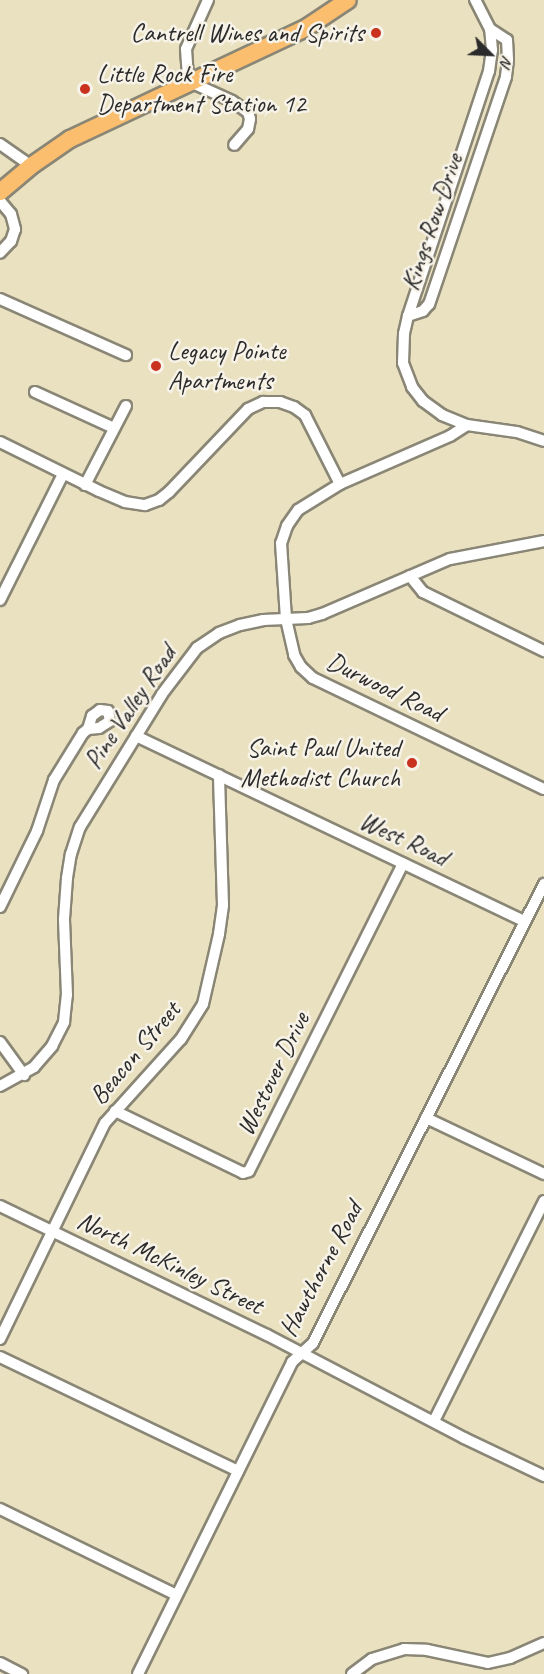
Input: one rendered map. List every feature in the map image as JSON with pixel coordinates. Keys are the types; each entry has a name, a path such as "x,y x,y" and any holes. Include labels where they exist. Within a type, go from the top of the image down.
{"main road":[{"path":"0,192 31,166 80,133 306,28 348,0"}],"street":[{"path":"208,0 186,49 188,81 232,101 248,112 250,119 248,129 234,145"},
{"name":"Kings Row Drive","path":"475,0 490,29 507,40 506,77 429,304 423,311 408,316 403,349 408,381 432,409 466,426 517,432 544,441"},
{"path":"408,316 489,71 492,50 490,29"},
{"path":"0,144 31,166"},
{"path":"0,201 11,214 15,229 11,241 0,253"},
{"path":"0,299 126,355"},
{"path":"35,392 114,428"},
{"path":"0,442 124,502 152,503 179,482 243,413 256,405 270,401 290,404 305,415 340,484"},
{"path":"85,485 126,406"},
{"name":"Durwood Road","path":"466,426 450,436 340,484 302,506 284,534 279,554 286,619 294,655 301,668 313,678 544,789"},
{"path":"0,600 63,474"},
{"name":"Pine Valley Road","path":"0,1086 34,1067 59,1034 67,1008 64,908 74,842 88,810 175,675 203,643 240,625 308,618 322,614 410,576 471,553 544,541"},
{"path":"410,576 423,592 544,651"},
{"path":"0,907 37,831 54,780 83,733 88,729"},
{"name":"West Road","path":"136,736 524,921"},
{"name":"Beacon Street","path":"0,1339 103,1127 181,1039 203,1004 219,934 223,904 219,775"},
{"name":"Westover Drive","path":"115,1111 243,1173 249,1171 403,863"},
{"name":"Hawthorne Road","path":"138,1674 292,1362 313,1342 544,885"},
{"path":"0,1042 24,1074"},
{"path":"426,1118 544,1174"},
{"path":"434,1421 544,1201"},
{"name":"North McKinley Street","path":"0,1206 303,1354 544,1476"},
{"path":"0,1357 238,1471"},
{"path":"0,1509 176,1595"},
{"path":"352,1674 372,1659 404,1649 427,1650 488,1663 510,1658 544,1643"},
{"path":"0,1663 22,1674"}],"place":[{"name":"Cantrell Wines and Spirits","path":"376,33"},
{"name":"Little Rock Fire Department Station 12","path":"85,89"},
{"name":"Legacy Pointe Apartments","path":"156,366"},
{"name":"Saint Paul United Methodist Church","path":"412,763"}]}
